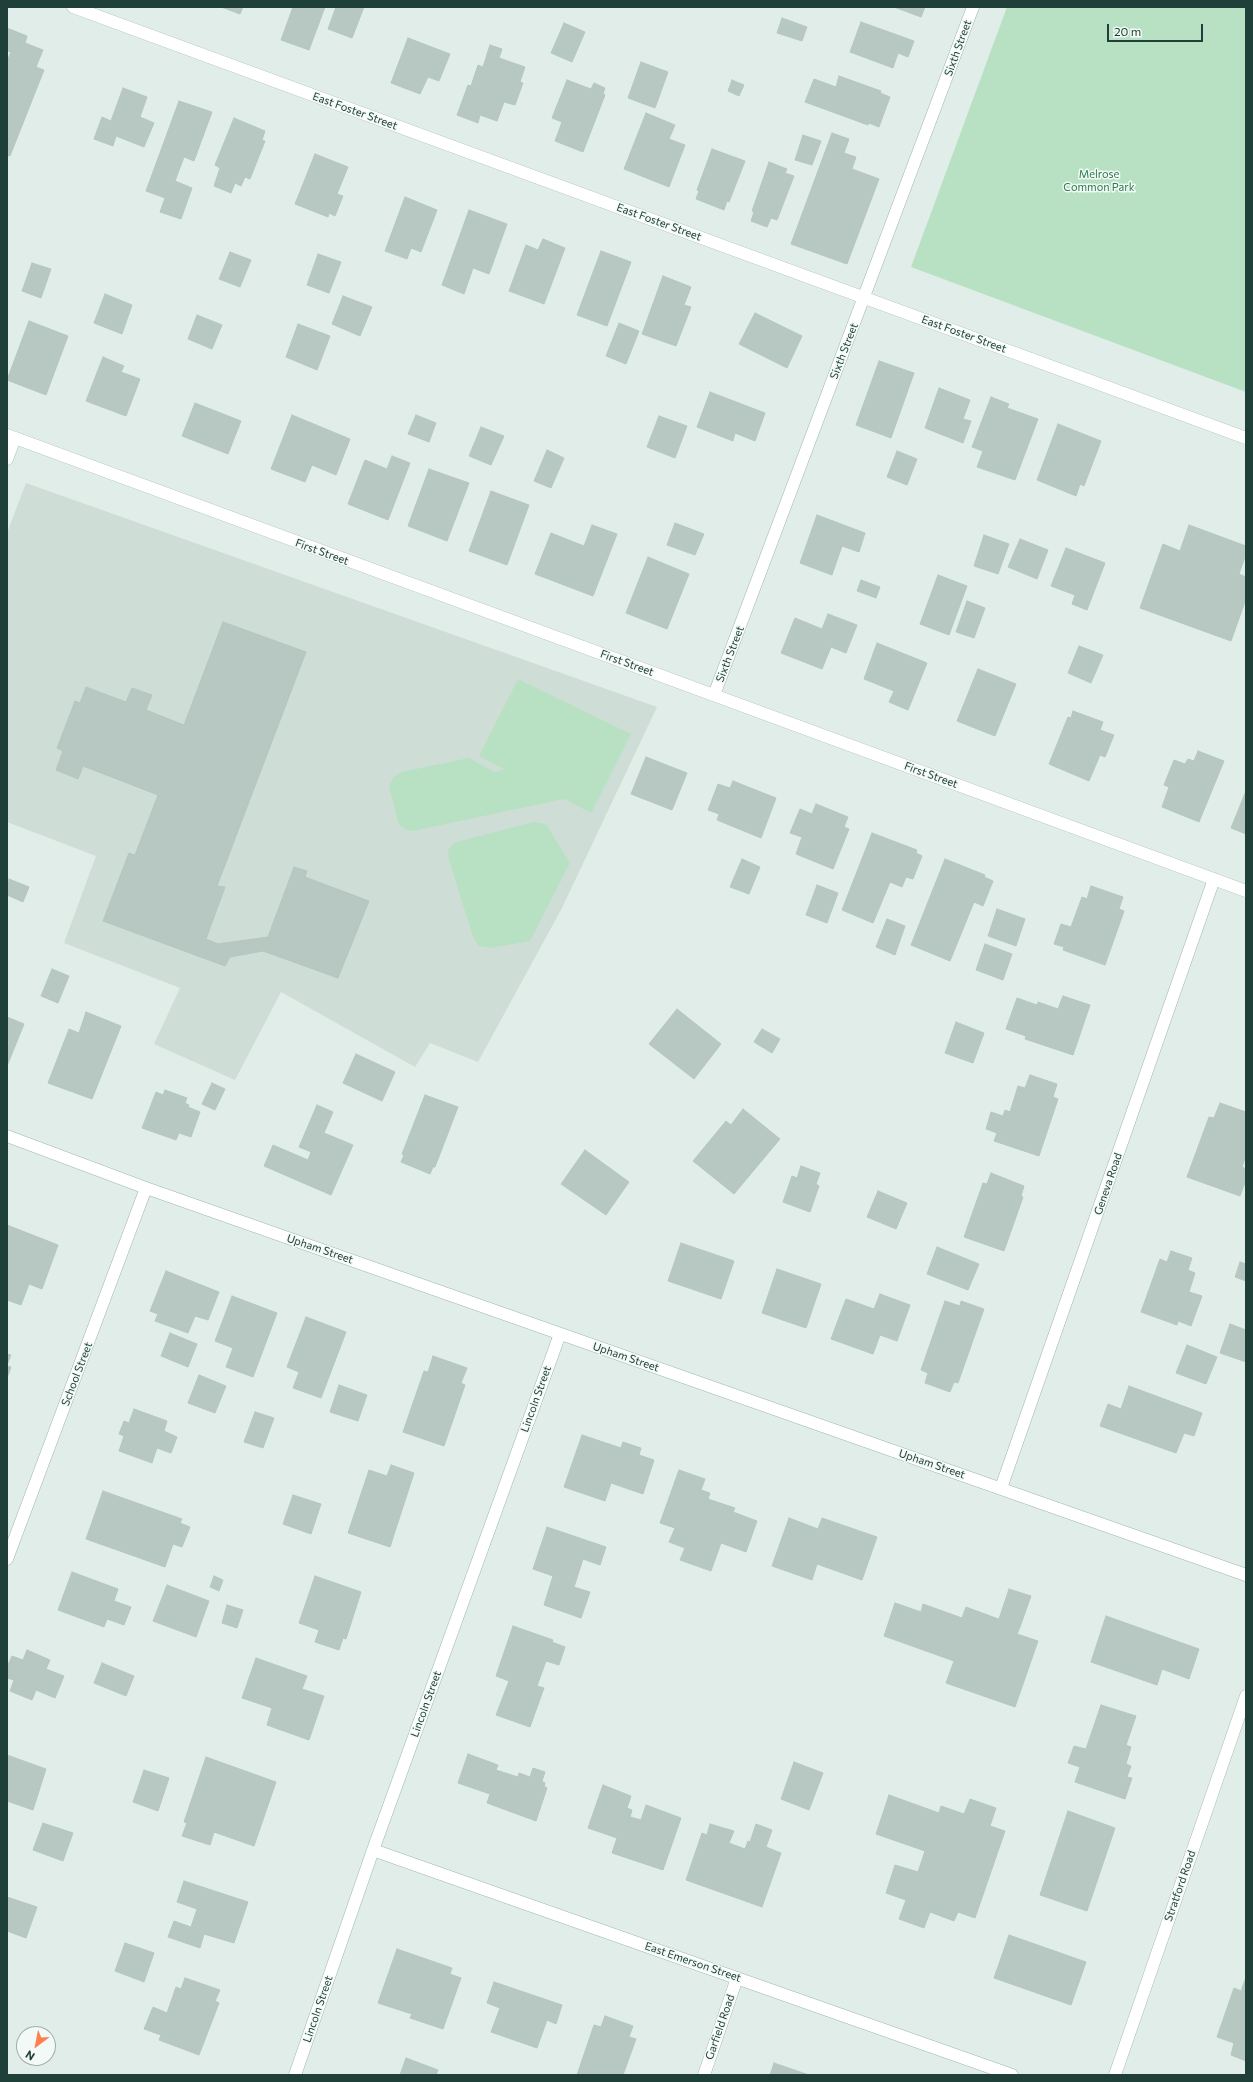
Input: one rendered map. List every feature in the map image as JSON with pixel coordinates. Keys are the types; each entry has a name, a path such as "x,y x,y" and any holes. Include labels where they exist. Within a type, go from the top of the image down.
{"street":[{"name":"East Foster Street","path":"73,7 1246,438"},
{"name":"Sixth Street","path":"714,695 973,7"},
{"name":"First Street","path":"11,437 1246,891"},
{"path":"7,459 11,437"},
{"name":"Geneva Road","path":"1001,1488 1214,879"},
{"name":"Upham Street","path":"7,1136 146,1188 1246,1575"},
{"name":"School Street","path":"7,1559 146,1188"},
{"name":"Lincoln Street","path":"295,2075 373,1850 560,1334"},
{"name":"Stratford Road","path":"1114,2075 1246,1696"},
{"name":"East Emerson Street","path":"373,1850 1012,2075"},
{"name":"Garfield Road","path":"704,2075 737,1978"}],"shaded area":[{"path":"26,483 657,707 562,908 478,1062 430,1043 415,1067 281,992 235,1080 154,1044 180,988 64,943 96,856 7,822 7,533"}],"green space":[{"name":"Melrose Common Park","path":"1007,7 1246,7 1246,392 911,267"},
{"path":"518,679 631,734 591,813 564,799 413,831 406,830 399,825 389,786 394,777 401,772 469,758 495,772 504,769 479,756"},
{"path":"534,822 546,824 570,863 530,941 490,948 479,946 473,937 449,860 448,849 456,842"}],"building":[{"path":"221,7 243,7 240,14"},
{"path":"293,7 325,7 309,50 281,40"},
{"path":"336,7 364,7 352,38 328,29"},
{"path":"894,7 925,7 921,17"},
{"path":"782,18 807,27 802,41 777,33"},
{"path":"861,22 914,41 908,57 898,53 893,68 850,52"},
{"path":"564,23 585,32 572,62 551,53"},
{"path":"7,28 27,36 25,43 43,50 36,67 44,70 10,156 7,155 7,61 11,52 7,51"},
{"path":"408,38 450,54 439,81 428,77 420,94 391,83"},
{"path":"490,45 502,49 499,58 525,67 520,82 523,83 515,105 504,102 497,121 480,115 478,123 457,115 468,85 471,86 478,65 483,67"},
{"path":"641,62 668,72 655,108 628,98"},
{"path":"839,76 881,91 880,93 890,97 879,127 869,123 868,125 805,102 814,79 836,87"},
{"path":"567,80 591,89 594,83 605,88 603,94 605,95 583,152 555,141 562,122 552,118"},
{"path":"732,80 744,85 739,96 728,91"},
{"path":"123,88 147,97 140,117 154,123 144,147 116,136 113,146 94,139 102,117 111,121"},
{"path":"179,101 212,112 194,161 184,157 175,181 192,188 181,219 160,212 165,198 146,191"},
{"path":"646,113 675,125 669,139 685,145 669,187 624,169"},
{"path":"234,118 265,131 262,140 265,141 250,179 245,177 241,186 235,183 231,193 214,186 220,168 215,165"},
{"path":"832,133 849,139 844,153 856,157 852,169 879,179 847,264 791,244"},
{"path":"803,135 821,141 812,165 795,160"},
{"path":"712,149 745,161 729,202 727,201 724,210 696,199 699,191 697,190"},
{"path":"315,154 348,167 337,194 343,196 335,216 329,213 328,217 295,204"},
{"path":"769,162 787,169 785,173 794,176 777,220 771,218 767,227 751,221 754,212 752,211"},
{"path":"405,197 437,210 421,252 411,248 407,259 385,251"},
{"path":"469,210 507,224 489,274 473,268 464,294 442,285"},
{"path":"543,239 565,248 544,304 509,291 526,245 538,250"},
{"path":"601,251 631,262 607,326 577,315"},
{"path":"230,252 251,260 240,287 219,279"},
{"path":"318,254 341,262 329,293 307,285"},
{"path":"32,263 51,269 41,298 22,291"},
{"path":"663,276 691,287 684,305 691,307 676,346 642,334"},
{"path":"105,294 132,305 122,334 94,323"},
{"path":"343,296 372,307 360,336 332,324"},
{"path":"755,313 802,336 787,368 739,344"},
{"path":"197,315 222,325 212,349 188,339"},
{"path":"29,321 68,336 46,395 7,380"},
{"path":"619,323 639,331 626,364 606,356"},
{"path":"298,324 330,336 317,370 286,357"},
{"path":"103,357 124,366 121,372 140,379 126,416 86,401"},
{"path":"879,361 914,373 891,438 856,425"},
{"path":"939,388 970,400 963,419 971,421 963,443 925,428"},
{"path":"710,392 765,413 755,441 735,433 733,441 697,427"},
{"path":"991,397 1009,404 1007,408 1038,419 1015,480 977,467 983,451 972,447"},
{"path":"195,403 241,421 228,454 182,436"},
{"path":"292,415 350,439 336,475 312,465 305,482 271,469"},
{"path":"416,415 436,423 429,442 408,434"},
{"path":"659,416 687,426 675,458 647,447"},
{"path":"1058,424 1101,441 1084,486 1080,484 1076,496 1037,480"},
{"path":"481,427 504,436 491,465 469,456"},
{"path":"547,450 564,458 551,488 534,481"},
{"path":"897,451 917,459 907,485 887,477"},
{"path":"392,456 410,463 388,520 348,504 365,460 387,469"},
{"path":"429,469 469,483 447,541 408,526"},
{"path":"491,491 529,505 507,565 469,551"},
{"path":"817,515 865,533 859,552 842,546 832,575 800,563"},
{"path":"675,523 704,534 695,555 667,545"},
{"path":"592,525 617,534 593,596 535,574 551,533 584,546"},
{"path":"1189,525 1246,546 1246,554 1239,574 1246,577 1246,599 1231,641 1140,608 1163,544 1180,551"},
{"path":"984,535 1009,544 998,574 974,566"},
{"path":"1020,539 1048,550 1037,579 1008,567"},
{"path":"1066,548 1105,563 1087,610 1072,604 1075,595 1051,586"},
{"path":"648,557 689,574 667,629 626,613"},
{"path":"938,575 967,586 949,635 920,624"},
{"path":"861,580 880,587 876,598 857,591"},
{"path":"967,601 985,608 974,638 956,632"},
{"path":"828,614 857,625 846,653 831,647 822,669 781,653 795,618 822,629"},
{"path":"223,622 306,652 217,886 225,887 206,939 218,944 268,937 294,867 307,871 305,877 369,901 338,978 263,951 230,957 225,966 103,921 129,853 135,855 158,795 83,766 78,779 56,770 63,751 57,748 75,701 80,703 86,687 126,702 132,688 152,695 146,710 184,725"},
{"path":"877,643 927,663 908,710 889,702 894,691 864,679"},
{"path":"1079,646 1103,655 1091,683 1068,673"},
{"path":"978,669 1016,684 995,736 957,721"},
{"path":"1073,711 1103,722 1100,730 1114,735 1105,757 1100,755 1089,781 1049,764 1068,717 1071,718"},
{"path":"1198,751 1224,761 1199,822 1162,807 1169,787 1164,785 1174,760 1185,764 1188,759 1194,761"},
{"path":"646,757 687,773 672,810 631,794"},
{"path":"733,781 776,798 761,838 717,820 719,814 708,810 718,784 730,788"},
{"path":"1246,791 1246,834 1231,828"},
{"path":"816,804 848,817 844,827 849,829 833,869 796,854 802,837 790,833 800,809 812,814"},
{"path":"872,833 917,850 916,853 922,856 913,879 906,877 902,887 890,882 873,923 842,910"},
{"path":"742,859 760,867 749,894 730,887"},
{"path":"945,859 985,875 984,877 993,881 983,906 974,902 950,961 911,945"},
{"path":"9,879 29,887 23,902 7,895"},
{"path":"817,885 838,893 827,923 806,915"},
{"path":"1091,886 1123,897 1119,909 1124,911 1105,965 1063,950 1064,947 1054,944 1061,924 1071,927 1082,897 1087,899"},
{"path":"997,909 1025,919 1016,946 988,936"},
{"path":"887,919 905,926 895,955 876,947"},
{"path":"985,944 1012,954 1003,980 976,970"},
{"path":"52,969 69,976 58,1003 41,996"},
{"path":"1063,996 1090,1005 1073,1055 1025,1039 1026,1036 1006,1029 1017,998 1037,1005 1038,1002 1058,1009"},
{"path":"677,1009 721,1044 694,1079 649,1044"},
{"path":"86,1012 121,1026 92,1099 48,1083 69,1029 79,1033"},
{"path":"7,1017 24,1024 7,1066"},
{"path":"956,1022 984,1033 973,1063 945,1053"},
{"path":"762,1029 780,1039 772,1053 754,1042"},
{"path":"356,1054 395,1072 382,1101 343,1083"},
{"path":"1030,1075 1057,1084 1053,1097 1058,1099 1039,1156 994,1141 997,1133 986,1129 991,1112 1003,1116 1005,1110 1010,1112 1018,1086 1025,1088"},
{"path":"212,1083 225,1089 215,1110 202,1104"},
{"path":"165,1090 187,1098 185,1103 189,1105 188,1107 200,1112 191,1137 179,1133 176,1140 142,1128 156,1092 163,1095"},
{"path":"425,1095 458,1107 435,1167 433,1167 430,1174 401,1162 404,1155 402,1154"},
{"path":"1220,1103 1246,1112 1246,1156 1242,1167 1246,1169 1246,1180 1240,1196 1187,1177 1209,1117 1214,1118"},
{"path":"317,1105 333,1112 324,1133 353,1145 331,1195 264,1166 273,1145 308,1160 311,1152 299,1147"},
{"path":"743,1109 780,1139 734,1194 693,1161 726,1121 731,1125"},
{"path":"585,1150 629,1182 606,1215 561,1184"},
{"path":"801,1166 820,1173 816,1184 819,1186 810,1212 783,1202 792,1176 797,1178"},
{"path":"991,1173 1024,1186 1021,1196 1023,1197 1004,1251 964,1237 983,1183 987,1184"},
{"path":"878,1191 907,1203 896,1229 867,1217"},
{"path":"7,1225 58,1245 42,1289 29,1284 21,1305 7,1300"},
{"path":"681,1243 734,1261 721,1299 668,1281"},
{"path":"937,1247 979,1264 968,1290 927,1274"},
{"path":"1171,1251 1192,1258 1188,1270 1195,1273 1189,1292 1202,1296 1191,1326 1178,1321 1177,1325 1141,1312 1160,1259 1167,1262"},
{"path":"1240,1262 1246,1264 1246,1281 1235,1277"},
{"path":"777,1269 821,1284 806,1328 762,1313"},
{"path":"166,1271 219,1292 208,1320 195,1316 188,1333 155,1321 158,1314 150,1311"},
{"path":"880,1294 910,1305 897,1341 880,1335 873,1354 831,1339 846,1299 874,1309"},
{"path":"232,1296 277,1313 253,1377 226,1367 233,1348 215,1341"},
{"path":"945,1301 960,1306 961,1301 984,1309 958,1383 954,1382 950,1392 925,1383 928,1373 921,1370"},
{"path":"306,1317 346,1332 321,1398 293,1388 299,1372 287,1367"},
{"path":"1230,1324 1246,1330 1246,1362 1220,1353"},
{"path":"170,1333 197,1344 188,1367 161,1356"},
{"path":"1187,1345 1217,1357 1206,1384 1176,1373"},
{"path":"7,1354 11,1355 7,1365"},
{"path":"433,1356 467,1368 461,1383 465,1385 444,1446 403,1432 424,1371 428,1372"},
{"path":"7,1366 11,1367 7,1378"},
{"path":"199,1375 226,1386 215,1413 188,1403"},
{"path":"339,1385 367,1395 358,1421 330,1412"},
{"path":"1129,1386 1202,1413 1194,1436 1184,1433 1176,1453 1100,1426 1108,1404 1121,1409"},
{"path":"134,1409 167,1421 164,1431 177,1437 171,1453 157,1448 152,1463 119,1451 124,1436 119,1434 124,1421 129,1423"},
{"path":"255,1412 274,1418 263,1448 244,1442"},
{"path":"582,1435 621,1448 623,1442 641,1448 639,1455 654,1460 643,1494 611,1483 605,1501 564,1487"},
{"path":"391,1465 414,1473 390,1547 348,1533 369,1470 387,1476"},
{"path":"679,1470 705,1479 701,1490 710,1493 708,1499 735,1508 733,1512 757,1521 746,1552 721,1543 711,1571 680,1560 685,1548 669,1542 675,1528 660,1523"},
{"path":"103,1491 182,1519 180,1523 190,1527 182,1547 173,1544 165,1567 86,1539"},
{"path":"293,1495 321,1504 311,1534 283,1524"},
{"path":"789,1518 818,1529 822,1518 877,1537 862,1580 817,1564 812,1580 772,1566"},
{"path":"547,1527 606,1547 600,1565 583,1559 574,1587 590,1592 581,1618 544,1605 553,1576 533,1569"},
{"path":"72,1572 118,1589 114,1601 131,1607 124,1625 107,1619 104,1627 58,1610"},
{"path":"214,1576 223,1580 219,1591 210,1587"},
{"path":"315,1576 361,1592 346,1639 343,1638 339,1650 315,1642 319,1630 299,1623"},
{"path":"167,1585 209,1601 196,1637 153,1621"},
{"path":"1009,1589 1031,1596 1020,1627 999,1619"},
{"path":"895,1603 921,1612 923,1604 962,1618 966,1607 1020,1627 1017,1634 1038,1641 1015,1707 946,1683 954,1661 884,1636"},
{"path":"227,1605 243,1610 237,1628 222,1623"},
{"path":"1106,1616 1199,1649 1189,1679 1162,1669 1157,1685 1091,1662"},
{"path":"513,1626 553,1640 552,1642 565,1647 559,1665 546,1661 537,1686 544,1688 530,1727 496,1715 509,1681 496,1676"},
{"path":"27,1650 50,1660 46,1669 64,1676 55,1698 36,1690 32,1700 10,1691 14,1680 7,1678 7,1667 12,1656 23,1660"},
{"path":"256,1658 307,1676 302,1689 324,1696 309,1740 267,1725 272,1708 242,1698"},
{"path":"102,1663 134,1676 126,1696 94,1683"},
{"path":"1101,1705 1136,1716 1126,1745 1131,1747 1126,1764 1131,1766 1127,1777 1132,1778 1125,1799 1075,1782 1080,1767 1068,1763 1074,1746 1086,1749"},
{"path":"468,1754 498,1765 496,1770 518,1777 519,1773 530,1777 533,1768 545,1772 542,1781 545,1783 544,1786 547,1788 536,1821 487,1803 490,1794 458,1783"},
{"path":"7,1755 46,1769 33,1810 7,1801"},
{"path":"206,1757 276,1782 254,1846 214,1832 210,1845 182,1836 187,1823 184,1822"},
{"path":"794,1762 823,1773 809,1810 781,1799"},
{"path":"144,1770 169,1778 158,1811 133,1802"},
{"path":"603,1785 631,1796 627,1808 632,1810 630,1817 641,1820 646,1805 681,1818 663,1870 612,1853 617,1838 588,1828"},
{"path":"889,1795 939,1813 941,1806 964,1814 970,1799 996,1808 990,1826 1005,1831 975,1918 958,1912 954,1921 930,1912 924,1928 899,1919 906,1900 886,1893 895,1865 918,1872 925,1851 876,1834"},
{"path":"1068,1811 1115,1828 1087,1911 1040,1895"},
{"path":"43,1823 73,1833 63,1861 33,1850"},
{"path":"710,1824 734,1831 729,1843 745,1849 748,1841 750,1842 756,1824 772,1830 766,1847 781,1853 762,1907 686,1880 702,1833 707,1835"},
{"path":"184,1881 248,1902 234,1943 204,1934 200,1948 168,1937 174,1921 191,1927 197,1909 177,1902"},
{"path":"7,1897 37,1907 26,1938 7,1931"},
{"path":"1009,1935 1086,1962 1071,2005 994,1978"},
{"path":"125,1943 154,1953 144,1982 115,1971"},
{"path":"397,1949 452,1968 450,1974 461,1978 443,2029 410,2018 412,2014 378,2003"},
{"path":"1246,1977 1246,2061 1231,2055 1234,2043 1217,2037 1234,1988 1241,1991"},
{"path":"185,1978 220,1990 215,2001 219,2003 199,2055 159,2040 161,2035 144,2029 153,2007 167,2013 176,1987 181,1989"},
{"path":"494,1982 562,2005 556,2024 547,2020 537,2048 491,2032 500,2008 487,2003"},
{"path":"605,2016 633,2026 629,2037 636,2039 623,2075 577,2075 594,2025 601,2027"},
{"path":"406,2058 438,2070 436,2075 400,2075"},
{"path":"774,2063 809,2075 770,2075"}]}
